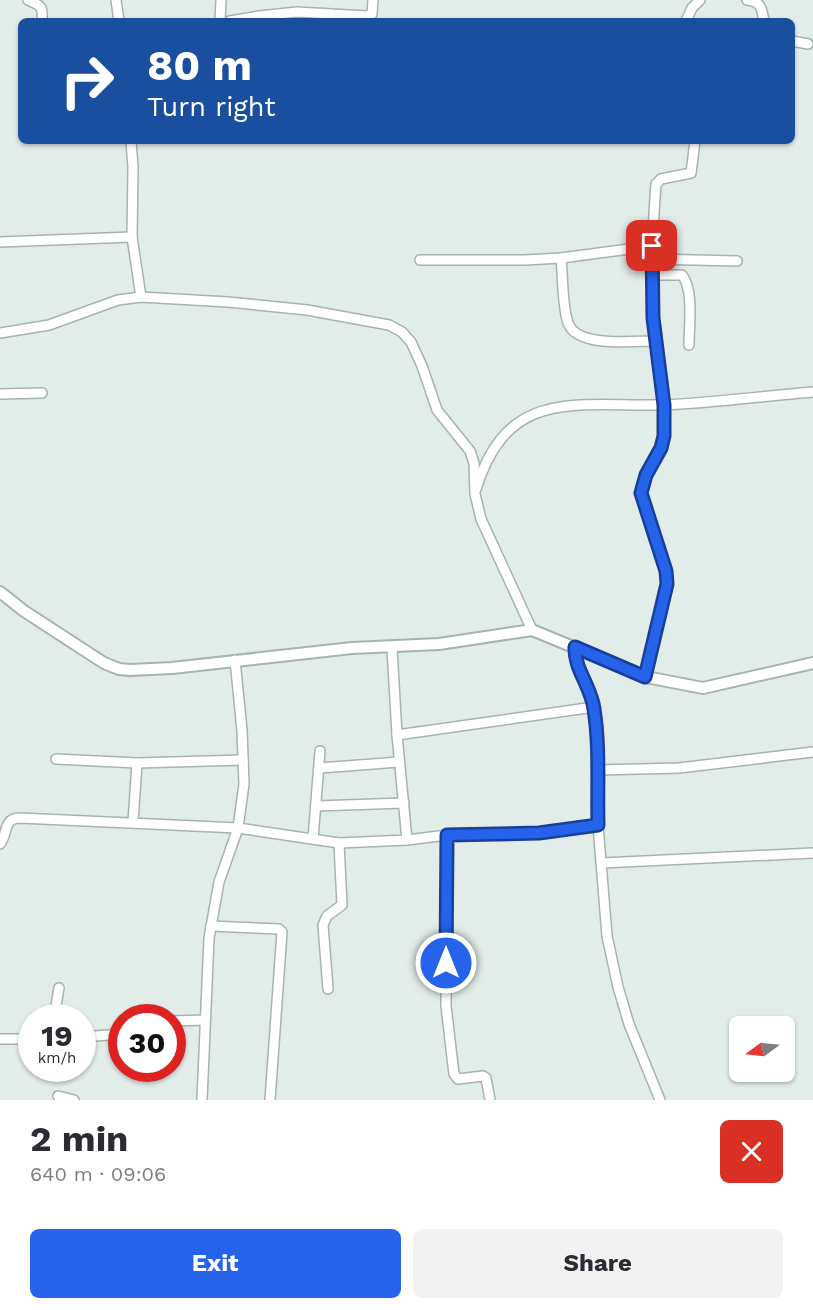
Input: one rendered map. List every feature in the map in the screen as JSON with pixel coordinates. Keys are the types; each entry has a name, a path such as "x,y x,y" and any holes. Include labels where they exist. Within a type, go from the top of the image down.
{"street":[{"path":"27,0 41,7 42,18"},
{"path":"116,0 119,18"},
{"path":"220,18 221,0"},
{"path":"247,18 297,12 367,16 372,14 373,0"},
{"path":"687,18 692,8 700,0"},
{"path":"747,0 761,6 763,18"},
{"path":"795,42 808,44"},
{"path":"130,144 133,167 132,237 141,297"},
{"path":"645,677 661,616 667,578 642,498 641,488 664,436 664,405 655,341 652,275 656,184 661,179 691,173 695,144"},
{"path":"0,242 132,237"},
{"path":"420,260 561,258 652,246"},
{"path":"561,258 566,313 572,331 592,340 655,341"},
{"path":"652,259 737,261"},
{"path":"652,275 675,274 684,277 688,287 689,345"},
{"path":"0,333 49,325 118,300 141,297 228,302 307,310 389,325 402,332 418,355 437,410 470,451 474,463 475,494 481,519 532,630"},
{"path":"475,494 482,471 493,450 507,432 525,418 541,411 566,405 664,405 813,392"},
{"path":"0,394 42,393"},
{"path":"0,592 24,611 104,663 119,669 172,668 352,648 392,648 439,644 532,630 645,677 703,688 813,663"},
{"path":"575,647 577,664 586,681 594,707 598,770 598,825 607,936 629,1024 660,1100"},
{"path":"392,648 399,762 407,840"},
{"path":"202,1100 211,926 219,882 238,828 244,784 242,730 235,660"},
{"path":"397,735 594,707"},
{"path":"313,839 320,751"},
{"path":"598,770 680,768 813,752"},
{"path":"56,759 137,763 243,760"},
{"path":"320,768 399,762"},
{"path":"133,822 137,763"},
{"path":"316,806 404,803"},
{"path":"0,844 4,839 7,824 14,818 238,828 339,843 407,840 447,835 539,833 598,825"},
{"path":"447,835 446,1006 454,1074 458,1079 483,1076 486,1078 490,1100"},
{"path":"328,989 323,925 327,916 342,905 339,843"},
{"path":"602,863 813,853"},
{"path":"211,926 279,929 282,932 270,1100"},
{"path":"56,1004 59,988"},
{"path":"186,1021 205,1020"},
{"path":"0,1040 18,1039"},
{"path":"58,1096 74,1100"}],"route":[{"path":"446,963 447,835 539,833 598,825 596,722 591,693 577,664 575,647 645,677 667,584 666,571 641,493 646,475 661,448 664,436 664,405 653,318 652,246"}]}
